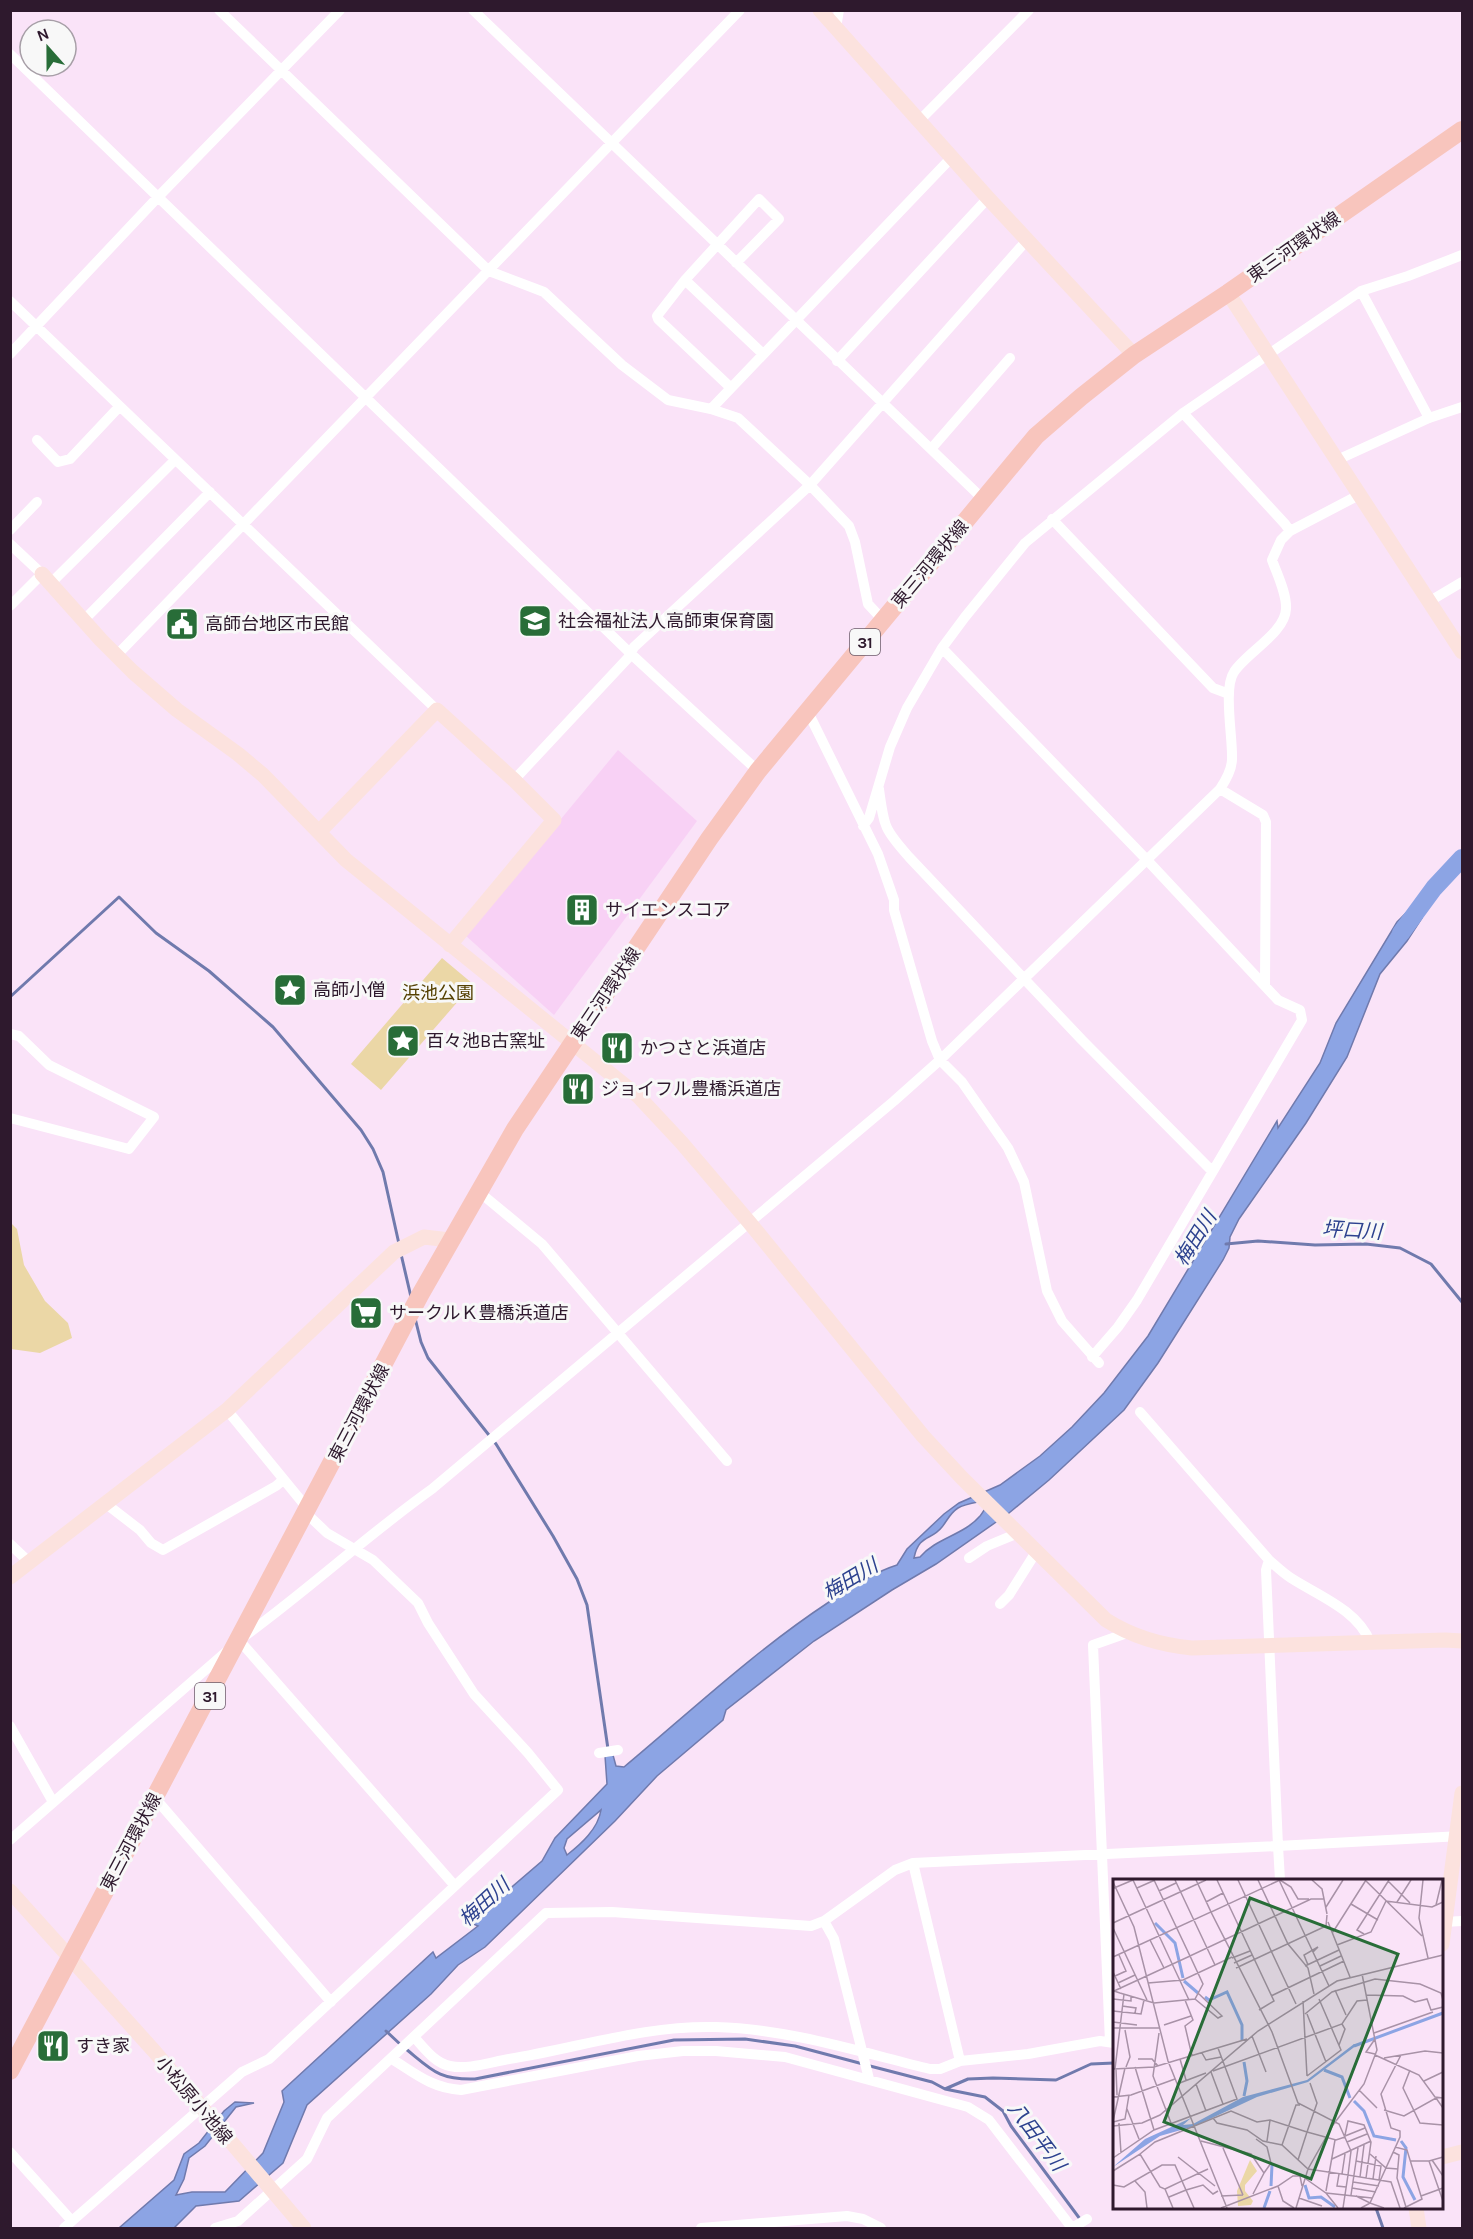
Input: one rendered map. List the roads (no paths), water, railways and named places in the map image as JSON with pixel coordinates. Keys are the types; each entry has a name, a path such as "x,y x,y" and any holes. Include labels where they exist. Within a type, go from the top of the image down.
{"main road":[{"name":"東三河環状線","path":"10,2071 420,1296 478,1191 515,1129 709,839 758,771 1036,436 1134,355 1462,130"}],"street":[{"path":"219,10 489,271 544,292 622,365 668,400 711,409 738,418 810,485 849,526 855,542 868,604 883,620"},
{"path":"10,354 159,196 340,10"},
{"path":"473,10 984,500"},
{"path":"116,656 740,10"},
{"path":"820,10 988,198 1134,355"},
{"path":"836,28 839,10"},
{"path":"919,121 1029,10"},
{"path":"10,54 630,653 758,771"},
{"path":"711,409 762,353 952,157"},
{"path":"837,361 988,198"},
{"path":"730,387 657,316 685,280 759,199 779,219 736,263"},
{"path":"514,780 628,658 630,653 810,485 1028,240"},
{"path":"863,826 869,818 890,747 908,708 942,648 965,616 1025,543 1183,413 1360,291 1408,276 1462,255"},
{"path":"685,280 762,353"},
{"path":"1360,291 1429,418"},
{"path":"1227,293 1462,652"},
{"path":"10,301 554,820 450,945"},
{"path":"931,449 1010,358"},
{"path":"37,441 58,462 70,459 119,407"},
{"path":"1337,460 1429,418 1462,407"},
{"path":"1183,413 1290,531"},
{"path":"10,606 46,579 175,460"},
{"path":"83,621 210,492"},
{"path":"10,1840 239,1640 276,1614 353,1549 432,1489 940,1060 1220,789 1228,777 1232,761 1229,694 1233,673 1272,634 1284,618 1287,608 1272,560 1281,540 1290,531 1359,495"},
{"path":"10,530 37,502"},
{"path":"1052,519 1213,688 1229,694"},
{"path":"10,544 46,579 116,656 160,696 263,775 346,860 638,1096 749,1222 922,1436 1092,1609 1106,1620 1127,1633 1174,1647 1462,1641"},
{"path":"1430,601 1462,582"},
{"path":"808,712 878,854 894,900 894,910 932,1041 940,1060 968,1090 1008,1148 1024,1182 1047,1291 1062,1321 1096,1360 1137,1300 1302,1020 1300,1010 1278,1000 1147,860 942,648"},
{"path":"319,832 437,710"},
{"path":"879,783 883,821 888,834 1082,1040 1212,1171"},
{"path":"1220,789 1263,815 1266,822 1267,980 1265,985"},
{"path":"10,1035 19,1036 49,1065 154,1117 129,1149 10,1118"},
{"path":"478,1191 542,1244 727,1461"},
{"path":"10,1577 227,1410 394,1252 423,1237 450,1240"},
{"path":"10,2152 68,2225 204,2112 242,2072 269,2059 558,1790 474,1694 428,1623 418,1603 373,1560 327,1533 306,1513 303,1503 227,1410"},
{"path":"1140,1412 1269,1560 1288,1577 1342,1607 1368,1636 1370,1642"},
{"path":"105,1503 140,1530 150,1543 163,1550 283,1480"},
{"path":"969,1558 987,1546 1018,1533"},
{"path":"10,1544 28,1562"},
{"path":"1000,1604 1009,1595 1036,1552"},
{"path":"1269,1560 1266,1570 1280,1879"},
{"path":"408,2044 450,2066 468,2066 606,2038 674,2028 750,2028 799,2037 930,2069 940,2069 960,2061 1028,2054 1100,2041 1112,2042 1093,1645 1127,1633"},
{"path":"239,1640 455,1886"},
{"path":"10,1726 53,1802"},
{"path":"599,1753 618,1750"},
{"path":"1443,1933 1460,1836 1462,1793"},
{"path":"155,1798 332,2002"},
{"path":"215,2229 238,2221 269,2188 307,2159 327,2118 546,1913 612,1912 811,1926 824,1921 895,1870 912,1863 1460,1836"},
{"path":"912,1863 960,2061"},
{"name":"小松原小池線","path":"10,1891 154,2051 304,2229"},
{"path":"824,1921 834,1939 869,2079"},
{"path":"1444,1922 1462,1921"},
{"path":"392,2058 434,2085 445,2089 461,2090 638,2056 683,2051 785,2056 968,2107 980,2113 990,2121 1072,2228 1087,2219"},
{"path":"1443,2157 1462,2152"},
{"path":"1416,2209 1419,2229"},
{"path":"701,2229 847,2216 863,2219 881,2229"}],"water":[{"path":"1409,910 1422,918 1407,941 1380,974 1347,1057 1306,1123 1239,1219 1230,1237 1229,1248 1223,1260 1158,1363 1124,1410 1049,1480 1009,1513 936,1564 814,1641 726,1710 723,1720 657,1776 615,1821 485,1947 458,1965 431,1994 307,2105 283,2163 239,2201 196,2206 174,2228 119,2228 174,2180 184,2154 199,2143 224,2111 235,2102 254,2103 236,2107 205,2146 189,2158 184,2179 176,2195 192,2192 225,2192 263,2153 284,2102 282,2091 433,1952 436,1958 478,1926 469,1922 495,1896 491,1905 542,1861 555,1838 607,1784 605,1756 613,1755 616,1766 624,1767 776,1640 854,1586 897,1565 907,1549 944,1514 959,1503 1000,1485 1040,1456 1072,1427 1104,1393 1148,1336 1277,1121 1278,1128 1320,1063 1336,1023 1397,922","holes":["991,1499 981,1514 966,1528 934,1545 920,1557 914,1558 922,1541 938,1531 955,1510 965,1505","601,1810 593,1830 567,1855 564,1848 567,1839"]}],"waterway":[{"name":"梅田川","path":"1401,933 1434,888 1462,858"},
{"path":"10,997 119,897 156,933 209,971 273,1027 361,1130 373,1149 383,1172 399,1244"},
{"name":"坪口川","path":"1226,1244 1258,1241 1315,1245 1366,1244 1400,1248 1431,1264 1462,1302"},
{"path":"401,1254 411,1297"},
{"path":"415,1318 428,1358 496,1444 577,1579 587,1605 608,1749"},
{"path":"386,2031 401,2045"},
{"path":"406,2049 437,2073 463,2079 475,2079 674,2040 745,2039 795,2046 863,2064"},
{"path":"945,2089 968,2079 1056,2080 1091,2064 1113,2063"},
{"name":"八田平川","path":"870,2066 932,2082 945,2089 985,2097 1003,2111 1011,2126 1080,2219"},
{"path":"1376,2209 1383,2228"}],"place":[{"name":"社会福祉法人高師東保育園","path":"535,621"},
{"name":"高師台地区市民館","path":"182,624"},
{"name":"サイエンスコア","path":"582,910"},
{"name":"高師小僧","path":"290,990"},
{"name":"百々池B古窯址","path":"403,1041"},
{"name":"かつさと浜道店","path":"617,1048"},
{"name":"ジョイフル豊橋浜道店","path":"578,1089"},
{"name":"サークルＫ豊橋浜道店","path":"366,1313"},
{"name":"すき家","path":"53,2046"}],"park label":[{"name":"浜池公園","path":"438,993"}]}
